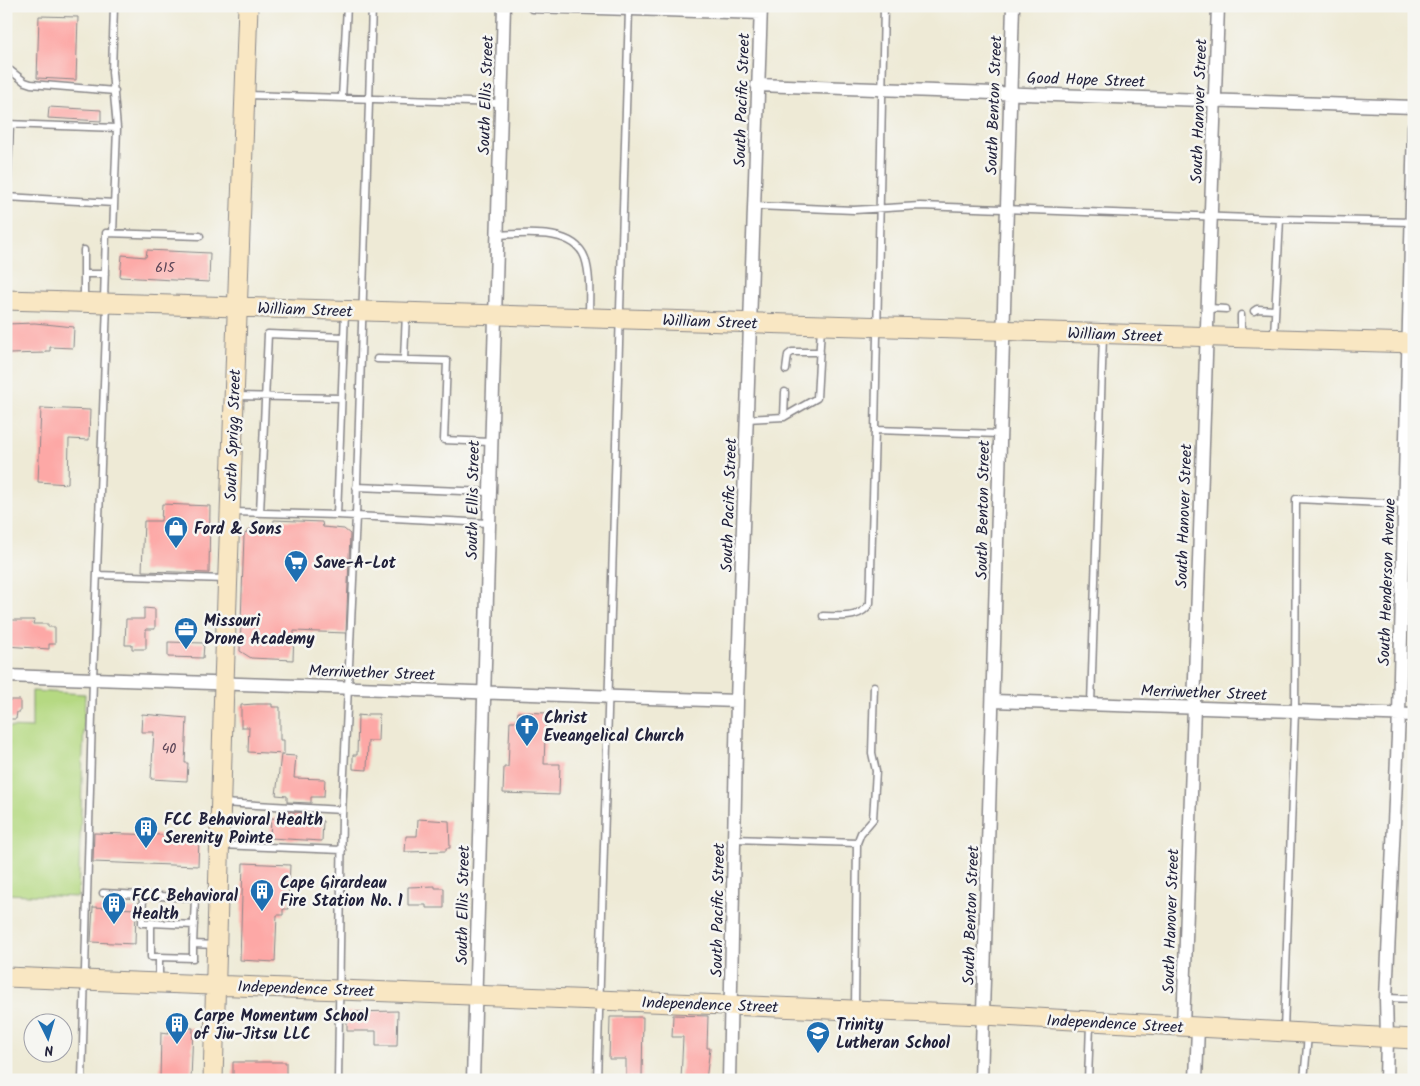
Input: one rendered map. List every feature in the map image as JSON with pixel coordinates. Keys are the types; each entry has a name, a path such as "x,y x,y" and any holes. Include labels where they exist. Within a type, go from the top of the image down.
{"main road":[{"name":"South Sprigg Street","path":"213,1080 216,985 215,945 248,6"},
{"name":"William Street","path":"6,300 1411,343"},
{"name":"Independence Street","path":"6,977 340,988 983,1015 1414,1040"}],"street":[{"name":"South Ellis Street","path":"473,1080 504,6"},
{"path":"533,6 761,10"},
{"name":"South Benton Street","path":"980,1080 993,701 1012,6"},
{"name":"South Hanover Street","path":"1196,1080 1191,1027 1193,708 1218,6"},
{"name":"South Pacific Street","path":"729,1080 738,701 761,10"},
{"name":"Good Hope Street","path":"757,86 1414,107"},
{"name":"South Henderson Avenue","path":"1386,1080 1388,1038 1386,998 1399,714 1404,504 1411,343 1414,126"},
{"name":"Merriwether Street","path":"6,676 738,701"},
{"name":"Merriwether Street","path":"993,701 1414,715"}],"lane":[{"path":"113,233 117,128 112,72 114,6"},
{"path":"342,98 347,6"},
{"path":"338,1080 342,810 356,516 353,311 369,99 372,6"},
{"path":"823,616 859,614 866,610 870,603 876,430 884,6"},
{"path":"597,1080 610,696 629,9"},
{"path":"6,70 12,70 30,84 115,91"},
{"path":"245,95 501,103"},
{"path":"114,203 6,197 8,124 117,128"},
{"path":"754,206 854,210 920,206 1412,222"},
{"path":"1273,339 1280,219"},
{"path":"82,1080 106,303 106,233 200,236"},
{"path":"496,235 553,236 578,246 585,258 588,277 589,318"},
{"path":"84,250 84,302"},
{"path":"84,274 105,274"},
{"path":"1207,308 1230,309"},
{"path":"1255,309 1275,310"},
{"path":"337,515 344,337 353,311"},
{"path":"404,359 406,312"},
{"path":"1241,315 1241,338"},
{"path":"748,419 784,417 818,398 821,325"},
{"path":"1091,704 1104,333"},
{"path":"260,513 268,334 344,337"},
{"path":"786,370 788,355 792,352 820,352"},
{"path":"376,360 447,361 444,440 490,442"},
{"path":"784,417 785,392"},
{"path":"234,396 341,398"},
{"path":"876,430 1000,434"},
{"path":"356,487 489,492"},
{"path":"1284,1032 1295,711 1296,499 1404,504"},
{"path":"230,512 337,515 488,523"},
{"path":"97,575 228,579"},
{"path":"855,1010 857,843 861,832 873,819 876,772 872,753 874,686"},
{"path":"221,803 342,810"},
{"path":"735,839 857,843"},
{"path":"219,845 342,850"},
{"path":"103,894 217,899"},
{"path":"143,895 142,922 194,926"},
{"path":"151,923 151,957 193,958 195,898"},
{"path":"193,944 215,945"},
{"path":"159,957 159,982"},
{"path":"1386,998 1414,999"},
{"path":"1088,1080 1090,1021"},
{"path":"1304,1080 1308,1034"}],"green space":[{"path":"32,691 85,694 78,897 6,894 6,727 32,728"}],"building":[{"path":"39,16 78,17 76,80 37,78"},
{"path":"49,107 101,110 101,121 48,118"},
{"path":"147,250 210,253 209,282 120,277 122,255 146,257"},
{"path":"35,323 74,327 73,348 50,347 50,351 45,351 45,353 9,354 6,324"},
{"path":"41,408 90,410 89,440 69,439 68,484 38,482"},
{"name":"Ford & Sons","path":"162,504 210,506 209,573 142,571 144,521 161,521"},
{"name":"Save-A-Lot","path":"274,520 322,522 323,527 344,529 350,534 346,633 294,631 293,660 251,658 240,651 244,535 255,524 273,525"},
{"path":"144,608 155,609 155,629 146,629 146,649 132,649 132,645 125,645 126,619 144,619"},
{"path":"6,620 34,620 33,624 48,624 48,627 55,627 55,644 49,644 49,649 6,646"},
{"name":"Missouri Drone Academy","path":"168,642 204,643 203,658 168,657"},
{"path":"6,700 20,700 20,712 17,712 16,719 6,719"},
{"path":"272,704 272,707 280,707 280,740 284,740 284,754 248,752 249,727 241,727 241,705"},
{"name":"Christ Eveangelical Church","path":"518,712 546,713 544,764 560,764 559,795 503,793 504,767 508,767 510,721 517,721"},
{"path":"142,714 187,718 185,763 188,763 187,781 151,779 154,732 141,732"},
{"path":"367,714 379,714 378,741 368,741 367,770 353,769 353,755 357,755 358,715 367,716"},
{"path":"281,755 296,756 294,778 325,779 324,797 311,797 311,803 287,802 287,796 276,795"},
{"path":"287,812 311,813 310,820 323,821 322,841 270,838 271,818 286,819"},
{"path":"418,819 449,821 450,848 446,848 446,851 405,852 406,836 417,836"},
{"name":"FCC Behavioral Health Serenity Pointe","path":"94,833 199,836 198,866 93,862"},
{"name":"Cape Girardeau Fire Station No. 1","path":"243,863 290,865 288,909 283,909 283,915 277,915 275,962 240,960"},
{"path":"435,886 435,888 444,888 444,908 408,905 408,887"},
{"name":"FCC Behavioral Health","path":"93,907 136,909 135,944 91,942"},
{"path":"398,1011 397,1046 376,1046 376,1031 347,1031 347,1012"},
{"path":"673,1015 708,1016 707,1048 710,1048 706,1080 681,1080 683,1037 672,1037"},
{"path":"610,1017 643,1017 642,1077 626,1077 626,1059 609,1059"},
{"name":"Carpe Momentum School of Jiu-Jitsu LLC","path":"169,1027 193,1028 191,1080 160,1080 161,1032 169,1033"},
{"path":"233,1062 286,1062 286,1080 233,1080"}],"place":[{"name":"Ford & Sons","path":"176,549"},
{"name":"Save-A-Lot","path":"296,583"},
{"name":"Missouri Drone Academy","path":"186,650"},
{"name":"Christ Eveangelical Church","path":"527,747"},
{"name":"FCC Behavioral Health Serenity Pointe","path":"146,849"},
{"name":"Cape Girardeau Fire Station No. 1","path":"262,912"},
{"name":"FCC Behavioral Health","path":"114,925"},
{"name":"Carpe Momentum School of Jiu-Jitsu LLC","path":"177,1045"},
{"name":"Trinity Lutheran School","path":"818,1054"}]}
